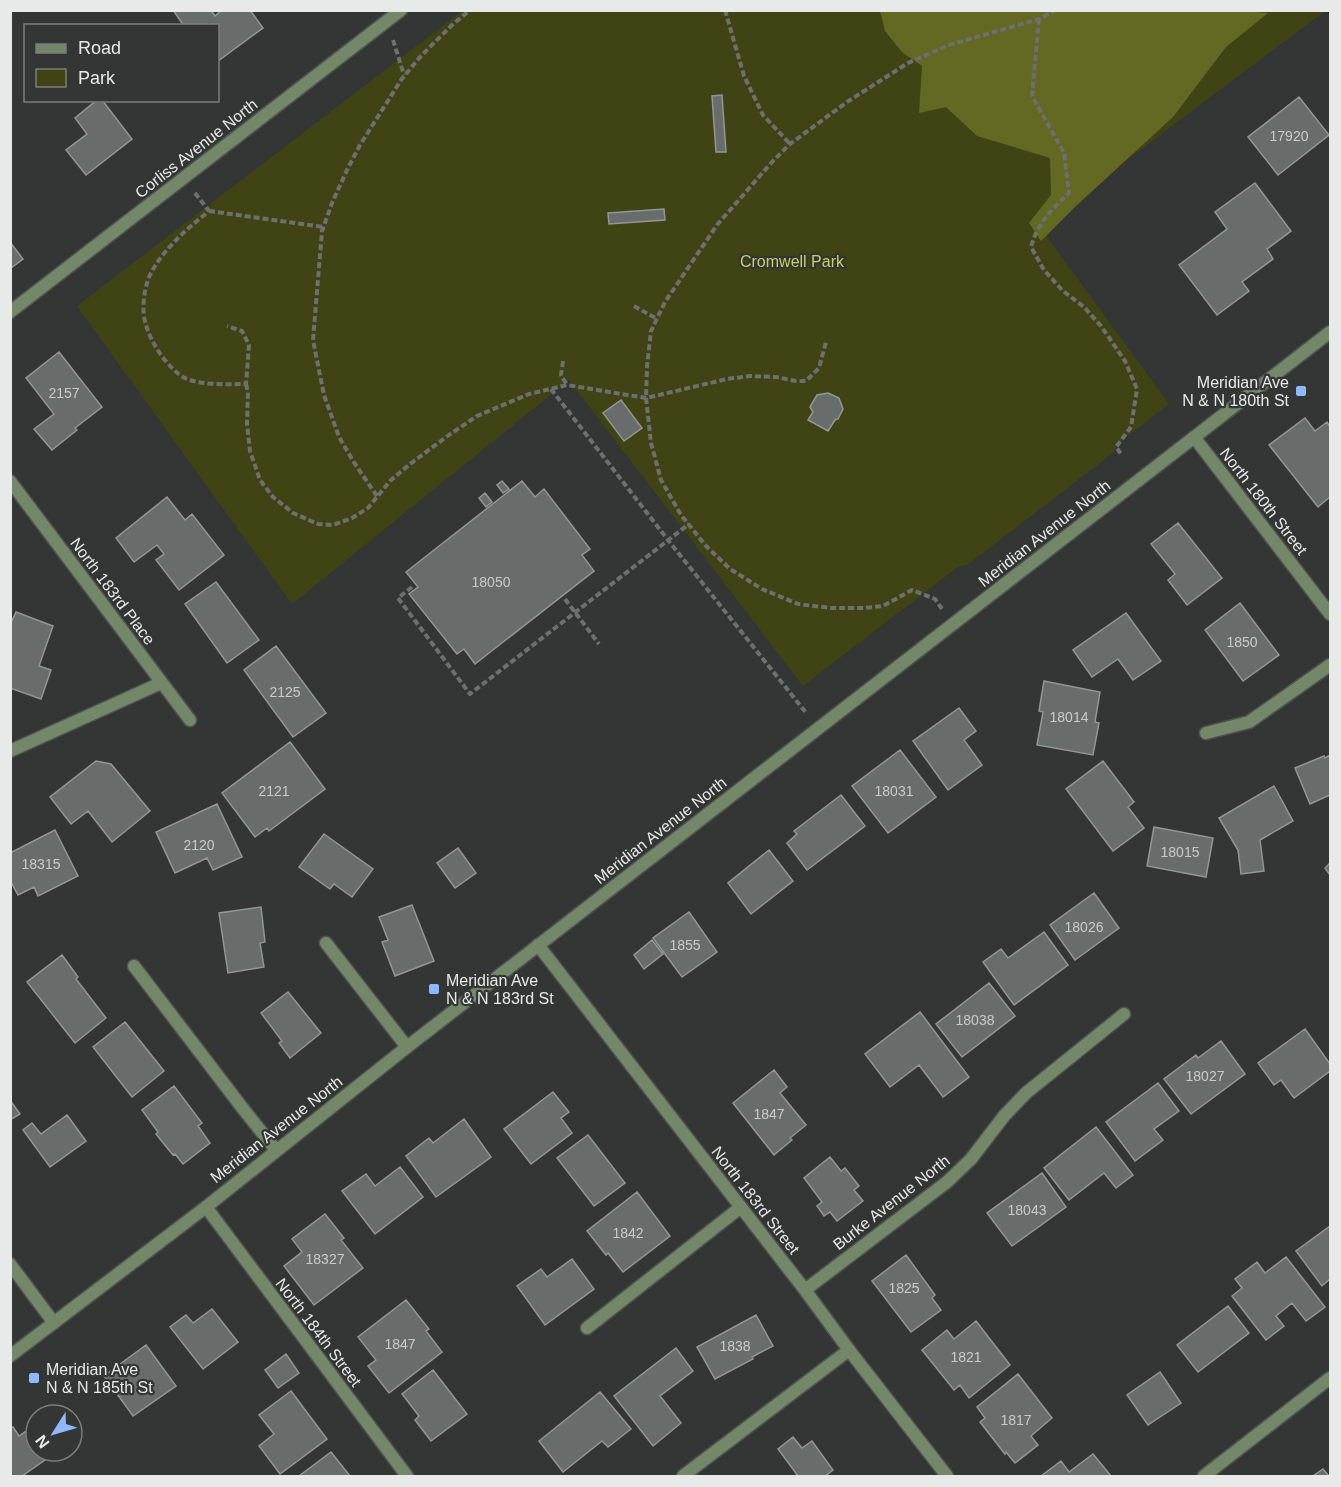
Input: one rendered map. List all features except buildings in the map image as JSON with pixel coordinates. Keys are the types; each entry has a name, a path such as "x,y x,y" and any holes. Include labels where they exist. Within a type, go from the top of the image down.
{"street":[{"name":"Corliss Avenue North","path":"10,312 401,10"},
{"name":"Meridian Avenue North","path":"10,1356 206,1207 538,945 1330,332"},
{"name":"North 180th Street","path":"1194,437 1330,614"},
{"name":"North 183rd Place","path":"10,481 190,720"},
{"path":"1206,733 1249,722 1330,665"},
{"path":"10,751 161,683"},
{"path":"326,943 407,1047"},
{"name":"North 183rd Street","path":"538,945 947,1476"},
{"path":"134,966 276,1150"},
{"name":"Burke Avenue North","path":"805,1290 947,1182 971,1160 1004,1116 1026,1093 1124,1014"},
{"name":"North 184th Street","path":"206,1207 407,1476"},
{"path":"587,1328 741,1207"},
{"path":"10,1264 54,1323"},
{"path":"683,1476 849,1350"},
{"path":"1204,1476 1330,1378"}],"path":[{"path":"377,496 339,438 324,394 314,340 324,227 332,203 360,145 404,76 452,25 470,10"},
{"path":"725,10 744,76 763,115 790,144"},
{"path":"954,623 935,599 912,590 883,606 831,608 798,604 762,589 730,569 706,546 681,515 661,480 651,443 645,398 646,366 651,331 665,302 717,225 790,144 847,102 908,63 949,45 1039,19 1056,10"},
{"path":"1039,19 1032,96 1064,153 1069,193 1047,214 1034,235 1031,247 1044,270 1101,326 1125,361 1137,389 1131,427 1116,447 1121,454"},
{"path":"387,21 404,76"},
{"path":"183,179 209,211 324,227"},
{"path":"209,211 165,252 150,277 144,298 145,324 157,348 170,366 184,378 206,383 246,384"},
{"path":"634,306 657,319"},
{"path":"227,326 242,331 249,345 246,384 247,424 252,459 260,480 273,497 293,513 318,524 333,525 352,519 368,508 390,481 410,464 477,416 530,394 567,385 645,398 750,376 806,381 819,368 826,342"},
{"path":"563,361 561,375 567,385"},
{"path":"551,389 668,540 819,728"},
{"path":"412,587 398,598 470,694 689,524"},
{"path":"565,599 599,644"}],"green space":[{"path":"1229,10 1268,13 1226,47 1173,117 1041,241 1029,223 1051,195 1050,158 977,136 946,107 919,113 922,66 902,52 885,31 880,11"},
{"name":"Cromwell Park","path":"462,11 1325,11 1039,226 1169,404 1117,444 1113,453 967,565 959,566 803,686 569,380 292,604 77,306"}],"place":[{"name":"Meridian Ave N & N 180th St","path":"1301,391"},
{"name":"Meridian Ave N & N 183rd St","path":"434,989"},
{"name":"Meridian Ave N & N 185th St","path":"34,1378"}]}
